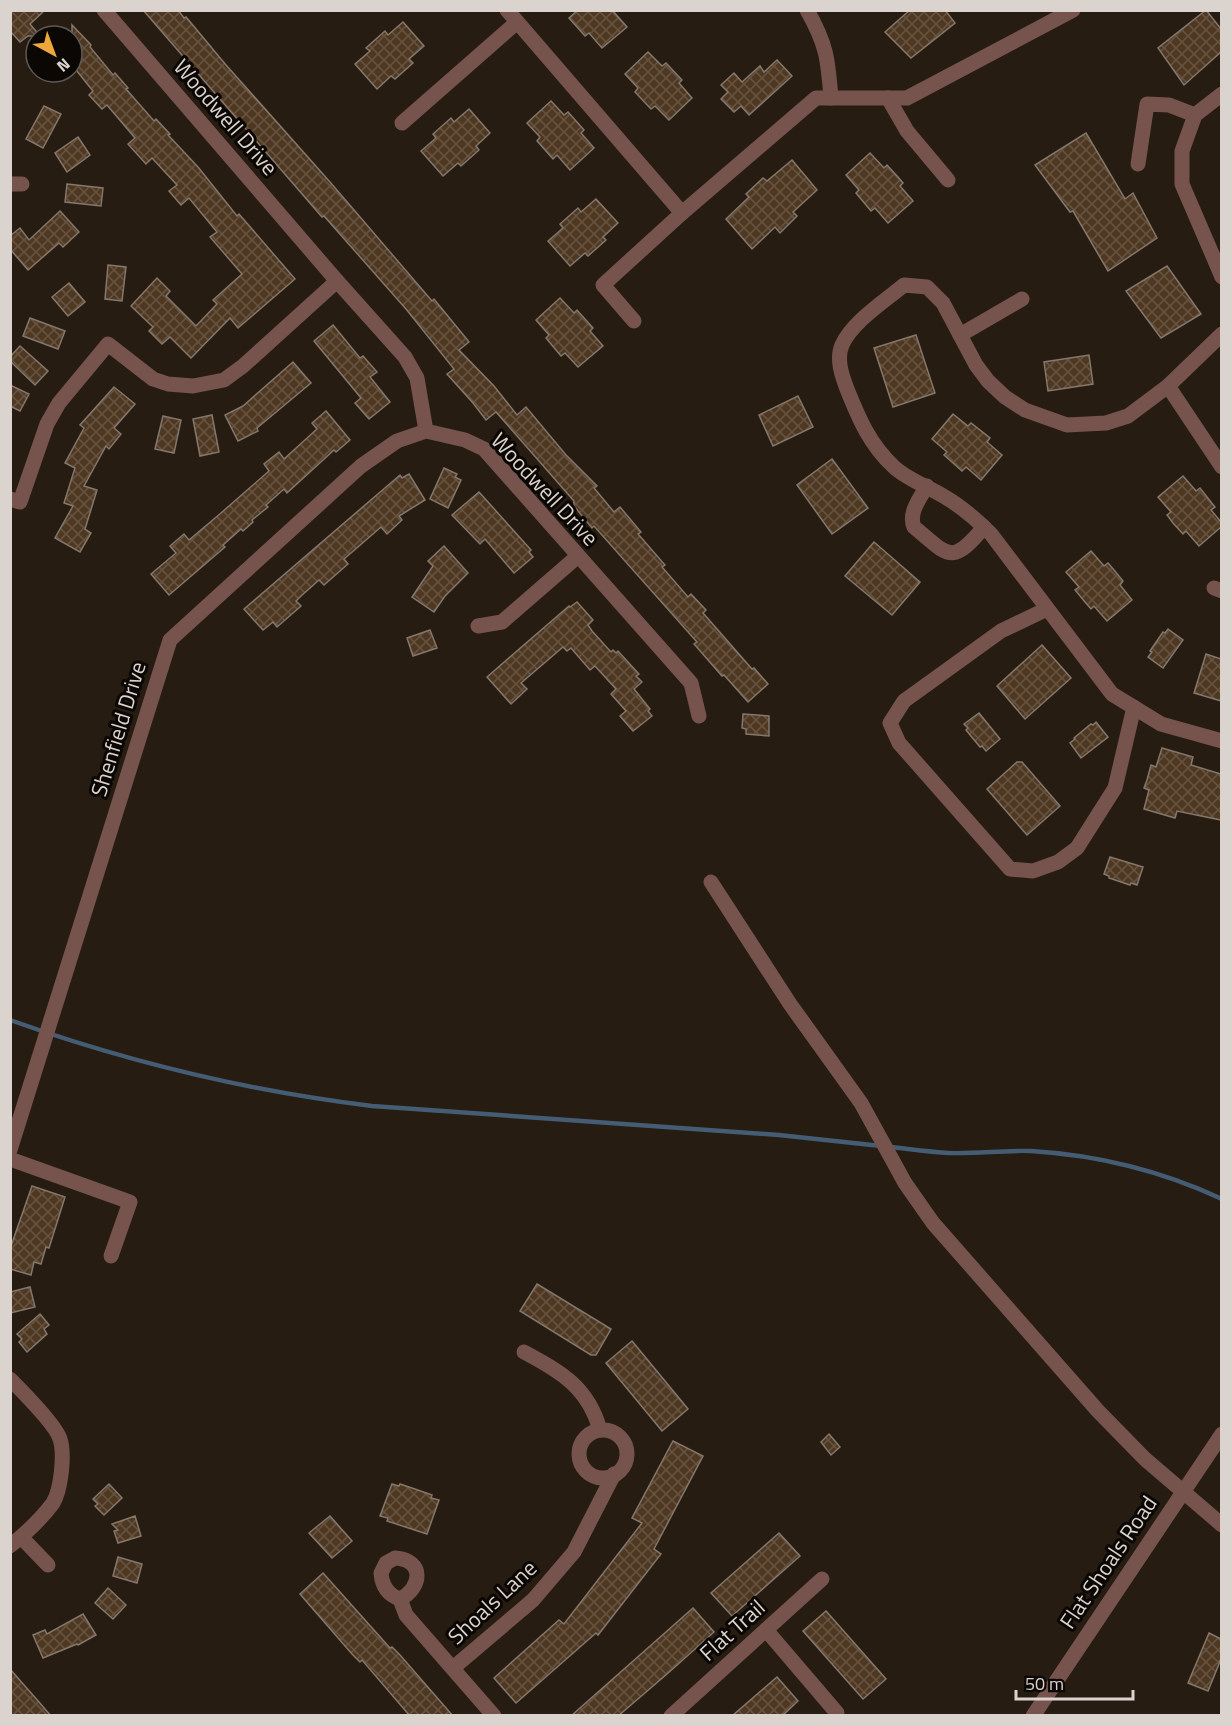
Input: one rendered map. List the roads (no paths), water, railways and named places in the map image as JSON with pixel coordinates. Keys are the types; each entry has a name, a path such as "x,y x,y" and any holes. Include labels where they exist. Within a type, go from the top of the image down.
{"street":[{"name":"Woodwell Drive","path":"104,10 405,357 417,378 426,431 465,440 484,449 691,683 699,716"},
{"path":"807,10 819,30 827,52 831,98"},
{"path":"634,321 603,285 682,213 816,98 907,98 1073,10"},
{"path":"402,123 512,16 682,213"},
{"path":"1221,94 1195,114 1182,151 1182,184 1221,277"},
{"path":"888,98 907,131 948,180"},
{"path":"1138,164 1147,104 1169,105 1195,114"},
{"path":"10,499 20,502 47,424 59,403 108,344 153,379 168,384 193,386 224,380 243,366 337,281"},
{"path":"1221,334 1168,386 1128,416 1106,423 1066,425 1034,414 1005,397 988,381 976,365 943,303 927,287 904,285 850,332 841,346 839,358 843,379 859,420 872,442 895,468 970,514 984,527 1006,552 1112,694 1161,724 1221,741"},
{"path":"960,335 1022,299"},
{"path":"1168,386 1221,467"},
{"name":"Shenfield Drive","path":"10,1150 170,640 361,466 397,441 426,431"},
{"path":"927,486 914,510 911,521 914,527 945,552 954,553 963,549 984,527"},
{"path":"478,626 502,622 578,556"},
{"path":"1047,609 1001,631 904,702 890,723 899,743 1011,869 1033,871 1058,862 1077,848 1115,788 1134,707"},
{"path":"711,882 790,1004 861,1103 905,1183 933,1224 1098,1411 1144,1459 1221,1525"},
{"path":"10,1160 130,1202 111,1256"},
{"path":"524,1352 560,1372 588,1399 596,1414 600,1430 593,1432 582,1442 579,1456 581,1463 591,1474 598,1477 614,1474"},
{"path":"10,1379 48,1421 60,1439 62,1469 54,1501 16,1541 48,1565"},
{"name":"Shoals Lane","path":"453,1668 533,1600 574,1552 614,1474 625,1462 626,1446 615,1433 600,1430"},
{"name":"Flat Shoals Road","path":"1033,1716 1221,1434"},
{"name":"Flat Trail","path":"672,1716 822,1579"},
{"path":"400,1599 406,1615 494,1716"},
{"path":"766,1630 837,1713"}],"waterway":[{"path":"10,1020 144,1062 234,1083 326,1100 372,1106 779,1135 881,1146"},
{"path":"890,1147 949,1153 1031,1151 1080,1156 1153,1173 1222,1199"}]}
